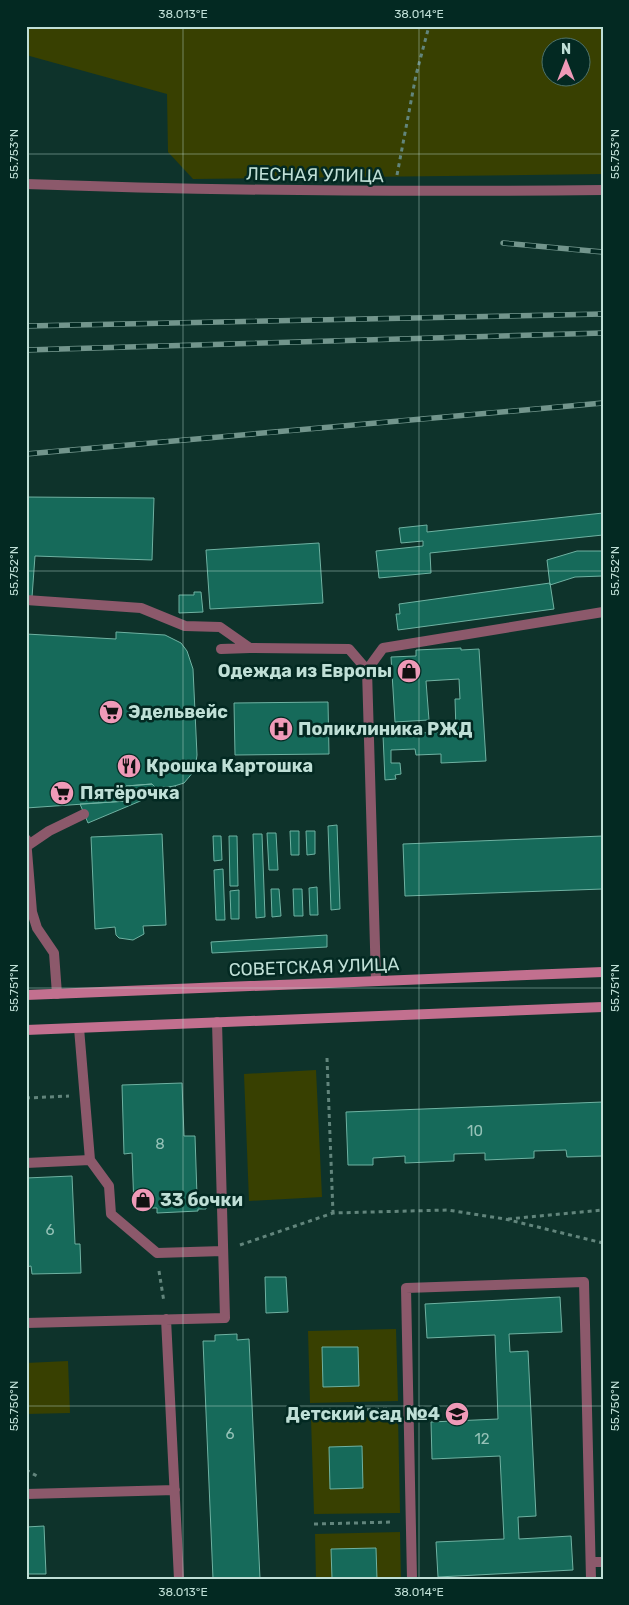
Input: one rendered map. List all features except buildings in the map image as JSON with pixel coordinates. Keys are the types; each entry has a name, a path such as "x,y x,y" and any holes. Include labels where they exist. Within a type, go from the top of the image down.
{"main road":[{"name":"СОВЕТСКАЯ УЛИЦА","path":"26,995 603,972"},
{"path":"26,1030 603,1007"}],"street":[{"name":"ЛЕСНАЯ УЛИЦА","path":"26,184 194,190 394,192 603,190"},
{"path":"26,600 141,608 185,626 220,627 250,648"},
{"path":"376,981 368,670 383,648 603,612"},
{"path":"222,649 349,650 368,670"},
{"path":"27,846 49,831 84,814"},
{"path":"26,839 29,913 54,953 57,994"},
{"path":"26,1323 224,1318 216,1022"},
{"path":"79,1028 90,1160 109,1186 111,1214 157,1253 223,1251"},
{"path":"26,1163 90,1160"},
{"path":"412,1579 406,1288 584,1282 591,1579"},
{"path":"166,1319 180,1579"},
{"path":"26,1494 175,1490"},
{"path":"591,1562 603,1562"}],"path":[{"path":"394,192 416,76 429,26"},
{"path":"327,1058 333,1213"},
{"path":"26,1098 68,1096 84,1086"},
{"path":"223,1251 333,1213 448,1210 505,1219 603,1243"},
{"path":"505,1219 603,1210"},
{"path":"157,1253 166,1319"},
{"path":"311,1410 409,1409"},
{"path":"314,1524 411,1522"}],"green space":[{"path":"26,26 603,26 603,174 193,179 168,152 167,94 26,55"},
{"path":"316,1070 322,1197 249,1201 244,1074"},
{"path":"396,1329 398,1401 310,1403 308,1331","holes":["357,1347 358,1386 323,1387 322,1348"]},
{"path":"68,1361 70,1413 26,1414 26,1363"},
{"path":"398,1416 400,1513 314,1514 311,1418","holes":["362,1446 363,1488 330,1489 329,1447"]},
{"path":"400,1532 401,1579 377,1579 376,1548 332,1549 332,1579 316,1579 315,1534"}],"railway":[{"path":"503,243 603,252"},
{"path":"26,326 603,314"},
{"path":"26,350 603,333"},
{"path":"26,454 603,403"}],"place":[{"name":"Одежда из Европы","path":"409,671"},
{"name":"Эдельвейс","path":"111,712"},
{"name":"Поликлиника РЖД","path":"281,729"},
{"name":"Крошка Картошка","path":"129,766"},
{"name":"Пятёрочка","path":"62,793"},
{"name":"33 бочки","path":"143,1200"},
{"name":"Детский сад №4","path":"457,1414"}]}
